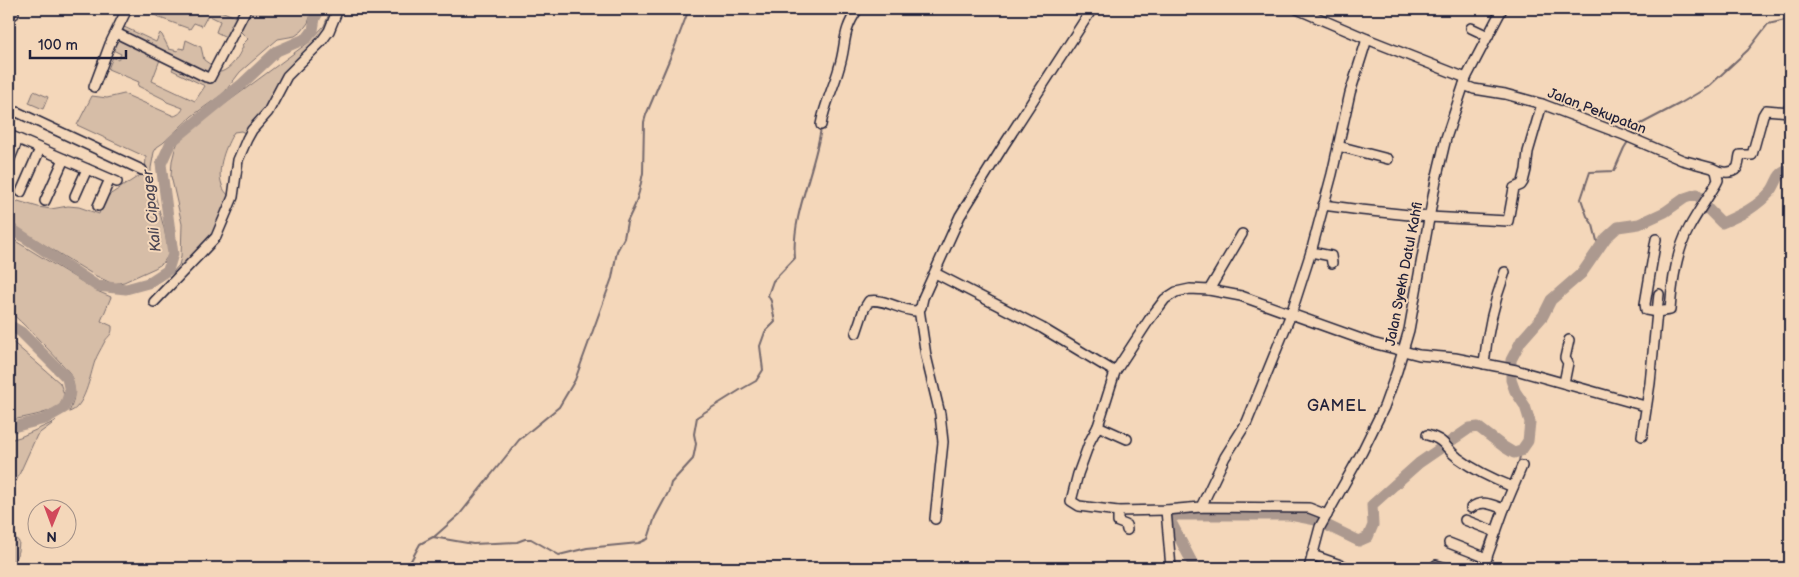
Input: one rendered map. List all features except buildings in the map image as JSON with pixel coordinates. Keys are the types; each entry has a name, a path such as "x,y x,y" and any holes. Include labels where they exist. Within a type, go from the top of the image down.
{"street":[{"path":"94,88 127,9"},
{"path":"116,33 208,78 211,76 246,9"},
{"path":"154,302 216,237 233,197 238,160 247,139 252,130 268,112 287,76 321,42 329,31 338,9"},
{"path":"821,125 840,65 845,34 852,17 858,9"},
{"path":"935,520 943,442 940,414 926,356 919,309 960,216 1092,9"},
{"name":"Jalan Pekupatan","path":"1297,9 1465,82 1474,89 1505,94 1542,104 1624,135 1682,160 1712,168 1716,171"},
{"name":"Jalan Syekh Datul Kahfi","path":"1309,568 1320,527 1362,452 1384,407 1404,351 1442,157 1465,82 1502,9"},
{"path":"1471,28 1488,36"},
{"path":"1201,508 1224,457 1249,416 1291,314 1311,252 1350,93 1367,39"},
{"path":"1323,204 1363,215 1508,221 1514,188 1521,185 1526,170 1528,152 1542,104"},
{"path":"1656,239 1645,308 1652,312 1670,310 1672,289 1682,245 1689,228 1718,180 1716,171 1732,171 1737,167 1740,155 1752,155 1766,110 1790,112"},
{"path":"9,120 11,114 17,112 142,170"},
{"path":"9,135 113,181 98,206"},
{"path":"9,161 18,140"},
{"path":"1338,146 1388,159"},
{"path":"21,192 40,149"},
{"path":"45,201 64,160"},
{"path":"75,196 86,169"},
{"path":"1209,290 1242,234"},
{"path":"1311,252 1331,256 1332,263"},
{"path":"1484,364 1489,326 1505,272"},
{"path":"936,273 1042,328 1116,372"},
{"path":"1327,516 1309,508 1201,508 1118,511 1079,506 1071,501 1078,474 1090,441 1098,426 1116,372 1149,320 1165,299 1176,292 1190,289 1209,290 1241,296 1352,337 1404,351 1516,370 1645,406"},
{"path":"1642,436 1645,406 1650,383 1659,294"},
{"path":"856,333 864,309 869,301 893,304 913,311 918,311 919,309"},
{"path":"1564,382 1568,363 1565,358 1569,340"},
{"path":"1098,426 1127,439"},
{"path":"1427,435 1444,443 1458,458 1471,466 1510,486"},
{"path":"1483,568 1484,557 1492,530 1510,486 1522,466"},
{"path":"1471,508 1476,504 1482,503 1501,508"},
{"path":"1166,510 1171,568"},
{"path":"1118,511 1118,522 1126,525 1127,530"},
{"path":"1466,520 1492,530"},
{"path":"1449,543 1484,557"},
{"path":"1312,555 1349,568"},
{"path":"1436,565 1446,568"}],"shaded area":[{"path":"145,9 222,9 221,11 238,18 228,38 216,32 220,21 208,15 202,26 194,23 190,29 160,18"},
{"path":"250,9 313,9 308,23 302,31 295,36 278,39 240,72 224,93 192,116 157,147 154,152 151,180 169,254 163,263 124,282 113,284 94,275 9,223 9,212 18,201 51,209 68,206 79,207 99,214 103,199 145,172 146,157 77,125 92,96 107,98 124,94 174,116 182,111 183,108 167,102 138,86 139,82 108,69 113,57 118,60 121,54 111,49 116,36 161,57 152,81 195,101 205,86 172,70 175,64 208,80 217,71 221,72 228,68 239,55 243,47 242,45 248,39 239,30"},
{"path":"331,9 336,9 329,26 267,111 247,134 241,131 234,132 225,150 220,172 220,179 225,192 231,198 217,233 182,270 172,273 179,265 181,257 182,224 171,176 172,161 179,140 191,129 309,42 324,26"},
{"path":"122,26 156,42 160,33 169,49 178,51 179,48 184,49 186,40 201,47 204,60 214,67 208,76 120,32"},
{"path":"34,91 48,97 43,109 29,103"},
{"path":"9,237 97,291 111,297 101,321 112,326 112,332 96,359 83,398 75,409 69,412 74,394 71,375 41,342 9,312"},
{"path":"9,339 60,383 64,394 64,401 59,406 46,412 9,421"},
{"path":"56,421 37,435 9,497 9,440"},
{"path":"9,534 13,535 19,542 17,556 9,568"}],"waterway":[{"name":"Kali Cipager","path":"9,227 97,286 126,289 148,283 168,270 173,254 161,164 171,142 242,84 277,51 307,38 313,30 315,18 320,9"},
{"path":"434,537 460,514 519,440 559,407 575,380 612,278 617,251 624,238 627,222 639,192 643,173 644,122 646,115 689,9"},
{"path":"1633,134 1639,125 1708,87 1748,50 1768,24 1790,19"},
{"path":"407,568 420,544 433,537 473,544 517,542 531,539 559,555 587,548 639,543 648,539 655,517 669,491 671,483 693,459 696,444 694,434 697,417 756,381 763,370 760,346 765,332 775,322 768,295 773,281 795,258 795,242 800,209 821,128"},
{"path":"1599,249 1593,225 1587,216 1581,199 1590,172 1614,171 1629,140"},
{"path":"1195,568 1170,520 1176,515 1290,515 1316,520 1359,541 1368,537 1373,525 1372,505 1419,463 1470,428 1478,427 1514,453 1521,451 1528,441 1530,422 1525,406 1515,391 1511,380 1511,360 1521,341 1543,316 1551,300 1582,273 1606,238 1618,227 1639,224 1665,212 1685,198 1697,194 1722,223 1742,214 1760,202 1771,191 1779,176 1787,171"},
{"name":"Kali Cipager","path":"9,325 21,332 67,378 70,392 64,408 45,419 9,428"},
{"path":"1518,466 1521,451"},
{"path":"1492,528 1498,511"},
{"path":"1482,554 1490,532"},
{"path":"1477,568 1481,558"}],"district":[{"name":"GAMEL","path":"1337,406"}]}
